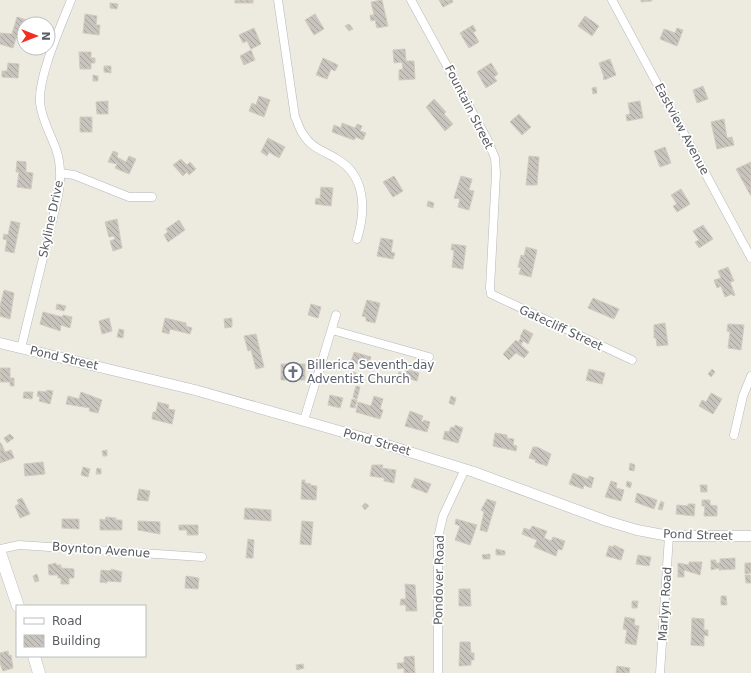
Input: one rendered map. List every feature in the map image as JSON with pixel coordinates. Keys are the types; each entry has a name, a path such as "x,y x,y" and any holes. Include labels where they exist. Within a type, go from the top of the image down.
{"main road":[{"path":"0,554 18,605"},
{"path":"34,657 39,673"}],"street":[{"name":"Skyline Drive","path":"21,348 57,201 60,173 56,149 42,115 40,94 43,79 71,0"},
{"path":"278,0 296,117 302,134 320,151 337,159 354,173 359,184 362,216 357,239"},
{"name":"Fountain Street","path":"411,0 483,132 495,158 496,173 490,288 492,294"},
{"name":"Eastview Avenue","path":"612,0 751,258"},
{"path":"60,173 74,175 129,197 152,197"},
{"name":"Gatecliff Street","path":"492,294 632,360"},
{"path":"304,420 336,315"},
{"path":"332,330 428,357"},
{"name":"Pond Street","path":"0,343 195,390 304,420 465,469 607,521 637,530 669,536 751,536"},
{"path":"734,435 743,396 751,376"},
{"name":"Pondover Road","path":"438,673 438,538 443,516 465,469"},
{"name":"Marlyn Road","path":"660,673 669,536"},
{"name":"Boynton Avenue","path":"0,549 22,545 202,557"}],"building":[{"path":"235,0 253,0 253,3 235,3"},
{"path":"382,0 388,26 377,28 375,20 371,21 370,15 374,15 371,2"},
{"path":"439,0 452,0 453,2 443,7"},
{"path":"641,0 652,0 652,1 641,2"},
{"path":"110,3 118,4 117,9 110,8"},
{"path":"85,14 97,16 96,25 100,25 99,35 83,33"},
{"path":"315,14 324,29 314,35 305,20"},
{"path":"585,16 599,26 592,36 578,26"},
{"path":"16,20 16,38 13,48 0,44 0,33 12,34"},
{"path":"349,24 353,29 349,31 345,26"},
{"path":"473,25 476,31 473,32 479,42 469,48 460,33"},
{"path":"254,28 261,44 251,49 247,41 243,43 239,35"},
{"path":"677,28 683,30 677,46 660,39 664,29 675,33"},
{"path":"405,49 406,61 414,61 415,79 399,80 399,70 403,69 402,62 394,63 393,50"},
{"path":"251,50 255,60 244,65 240,56"},
{"path":"79,52 91,52 91,58 95,58 95,63 91,63 91,69 80,69"},
{"path":"323,58 338,65 335,71 331,69 327,79 316,75"},
{"path":"610,59 616,75 604,80 599,63"},
{"path":"8,63 19,64 18,78 2,77 2,71 7,71"},
{"path":"491,63 498,74 494,77 497,81 486,88 477,72"},
{"path":"104,66 111,66 111,73 104,72"},
{"path":"93,75 98,76 98,81 93,81"},
{"path":"703,86 708,99 697,103 693,90"},
{"path":"596,87 597,93 593,94 592,88"},
{"path":"259,96 270,100 264,117 249,111 252,103 256,105"},
{"path":"434,99 446,112 444,114 453,124 445,131 426,107"},
{"path":"108,101 108,114 97,114 96,102"},
{"path":"640,101 643,118 627,121 626,115 630,114 628,103"},
{"path":"519,114 531,127 522,135 510,122"},
{"path":"80,117 92,117 92,132 80,132"},
{"path":"724,119 727,138 732,137 734,145 717,149 711,122"},
{"path":"342,123 355,128 357,124 362,126 360,131 366,133 363,140 356,137 354,140 332,132 334,125 341,128"},
{"path":"268,138 285,147 279,158 269,152 267,156 261,152"},
{"path":"665,147 671,163 660,167 654,151"},
{"path":"113,151 118,153 117,157 126,162 129,156 136,159 129,174 115,168 117,164 108,162"},
{"path":"529,156 539,157 537,185 526,185"},
{"path":"181,159 187,165 190,162 196,169 189,175 187,172 183,176 173,165"},
{"path":"17,161 26,162 26,172 33,173 31,189 17,187 19,172 16,172"},
{"path":"751,162 751,196 736,169"},
{"path":"394,176 403,191 393,197 383,182"},
{"path":"461,176 472,179 469,190 474,191 469,210 458,207 460,199 454,198"},
{"path":"321,187 333,188 331,206 315,204 316,198 320,199"},
{"path":"681,189 690,204 677,212 673,206 677,204 671,195"},
{"path":"428,201 434,203 433,208 427,206"},
{"path":"117,219 122,248 113,251 110,241 115,239 114,236 109,237 105,222"},
{"path":"179,220 185,230 168,242 164,235 168,232 166,229"},
{"path":"11,221 20,223 14,253 5,251 7,240 3,239 4,234 8,235"},
{"path":"703,225 713,239 699,248 695,242 699,240 693,231"},
{"path":"381,238 393,240 391,252 395,253 393,259 377,256"},
{"path":"452,244 466,246 463,269 452,267 454,250 451,250"},
{"path":"526,247 537,250 531,277 519,274 521,268 518,267 521,255 524,256"},
{"path":"728,267 734,281 730,282 735,295 733,296 732,294 725,297 721,286 717,288 714,280 721,278 718,271"},
{"path":"4,290 14,293 10,319 0,316 0,306"},
{"path":"593,298 619,309 614,319 588,308"},
{"path":"367,300 380,303 375,323 366,321 366,317 362,316"},
{"path":"57,304 66,306 64,311 56,309"},
{"path":"311,304 321,307 318,318 308,315"},
{"path":"43,312 62,317 63,315 72,317 70,328 61,325 60,331 40,324"},
{"path":"109,318 112,331 102,334 99,321"},
{"path":"165,318 186,323 186,326 192,328 190,334 170,329 169,334 162,332"},
{"path":"232,318 232,327 225,328 224,319"},
{"path":"665,323 668,345 657,346 656,338 654,338 654,325"},
{"path":"728,324 744,325 741,350 728,348 730,332 727,331"},
{"path":"119,329 124,330 123,338 117,337"},
{"path":"524,329 533,334 528,344 523,341 521,345 529,352 524,358 516,353 509,360 503,354 516,340 518,342"},
{"path":"256,334 264,367 256,369 251,350 248,351 244,336"},
{"path":"354,352 371,357 368,367 351,362"},
{"name":"Billerica Seventh-day Adventist Church","path":"281,364 305,364 305,380 281,380"},
{"path":"0,368 10,368 10,378 14,378 14,386 10,386 10,382 0,382"},
{"path":"406,369 419,373 417,381 403,377 402,380 397,378 399,372 404,373"},
{"path":"589,369 605,373 602,384 586,380"},
{"path":"712,369 715,372 711,377 708,374"},
{"path":"351,371 356,373 354,379 349,377"},
{"path":"356,386 360,387 357,399 353,397"},
{"path":"47,390 53,391 50,404 39,401 40,397 37,396 38,391 46,392"},
{"path":"24,392 33,392 32,399 23,398"},
{"path":"81,392 102,400 98,413 89,411 90,408 66,404 68,396 79,399"},
{"path":"711,393 722,399 713,414 699,406 702,400 706,402"},
{"path":"330,395 343,398 340,408 328,405"},
{"path":"374,396 383,399 380,409 383,410 380,419 356,412 358,402 371,406"},
{"path":"451,396 456,398 454,405 449,403"},
{"path":"352,399 357,400 355,408 350,407"},
{"path":"158,402 169,405 168,409 175,410 172,424 152,419 153,412 156,412"},
{"path":"410,411 423,416 421,421 423,422 424,420 430,422 427,432 405,426"},
{"path":"455,425 463,428 458,443 443,439 445,431 449,432 451,427 454,428"},
{"path":"495,433 507,435 507,438 514,439 513,445 517,446 516,451 493,446"},
{"path":"10,434 14,438 7,443 4,438"},
{"path":"0,443 5,452 11,450 14,458 0,463"},
{"path":"533,447 537,447 551,454 547,466 535,462 536,460 529,458"},
{"path":"107,450 107,456 103,456 102,451"},
{"path":"43,462 45,474 25,476 24,464"},
{"path":"630,463 635,465 634,471 629,470"},
{"path":"372,465 383,465 382,468 396,470 394,483 384,481 384,478 370,476"},
{"path":"83,467 90,469 88,477 81,475"},
{"path":"97,468 101,469 101,474 96,474"},
{"path":"573,473 588,479 589,476 594,478 591,488 584,485 583,489 569,484"},
{"path":"415,478 431,484 427,493 411,487"},
{"path":"302,480 305,480 305,483 311,484 310,485 317,486 316,500 301,499"},
{"path":"611,481 617,483 616,488 624,490 621,501 605,497"},
{"path":"627,481 632,483 630,488 626,486"},
{"path":"700,485 707,485 707,492 701,492"},
{"path":"139,489 150,491 148,501 137,500"},
{"path":"637,493 657,500 654,509 635,502"},
{"path":"22,498 30,514 20,518 15,506 19,504 17,500"},
{"path":"487,499 496,502 487,532 480,530 484,512 481,510"},
{"path":"702,500 710,500 710,505 717,506 717,516 704,516 705,506 702,506"},
{"path":"661,501 664,503 662,510 658,509"},
{"path":"365,503 369,506 365,510 362,506"},
{"path":"688,504 695,504 694,516 676,514 677,505 688,506"},
{"path":"245,508 271,510 271,521 244,519"},
{"path":"106,517 122,520 122,530 100,530 100,519 105,520"},
{"path":"62,519 79,519 79,529 62,528"},
{"path":"456,519 477,525 470,545 455,540 460,526 455,524"},
{"path":"138,521 160,522 160,534 138,530"},
{"path":"302,521 313,522 311,545 300,544"},
{"path":"179,525 198,525 198,535 187,535 187,530 179,530"},
{"path":"532,526 547,531 544,538 551,541 553,537 565,541 562,550 558,549 556,556 534,547 537,540 522,534 524,528 530,530"},
{"path":"248,539 254,540 253,558 246,558"},
{"path":"614,545 624,550 621,560 606,556 609,546 614,547"},
{"path":"496,549 505,551 505,555 496,555"},
{"path":"490,554 490,559 483,559 482,555"},
{"path":"638,555 651,557 649,566 636,564"},
{"path":"735,558 735,569 719,570 719,568 711,570 711,560 716,560 716,563 720,563 720,559"},
{"path":"689,562 702,562 700,575 684,570 684,577 678,577 678,563 689,565"},
{"path":"56,563 56,565 61,565 61,568 74,569 74,578 69,578 69,584 61,584 61,578 58,578 58,575 49,575 48,565"},
{"path":"745,563 751,563 751,573 745,574"},
{"path":"111,569 122,572 121,582 100,582 101,570 111,571"},
{"path":"37,574 39,581 35,582 33,576"},
{"path":"745,575 750,575 751,583 746,583"},
{"path":"186,576 199,578 198,589 185,588"},
{"path":"405,584 415,585 417,611 406,611 406,605 400,605 401,599 406,599"},
{"path":"459,589 470,589 471,606 459,606"},
{"path":"721,596 726,596 727,605 721,605"},
{"path":"632,601 638,601 637,608 632,608"},
{"path":"625,617 635,619 634,625 639,626 636,645 625,643 627,630 623,629"},
{"path":"692,618 704,619 704,630 708,630 708,636 704,635 704,646 691,645"},
{"path":"460,642 470,642 471,653 474,653 474,660 471,660 471,665 459,666"},
{"path":"8,651 9,656 11,655 13,668 3,671 0,663 0,653"},
{"path":"414,656 415,673 404,673 404,668 398,669 397,663 404,663 404,657"},
{"path":"303,664 304,668 297,670 296,665"},
{"path":"617,666 630,668 629,673 616,673"}],"place":[{"name":"Billerica Seventh-day Adventist Church","path":"293,372"}]}
